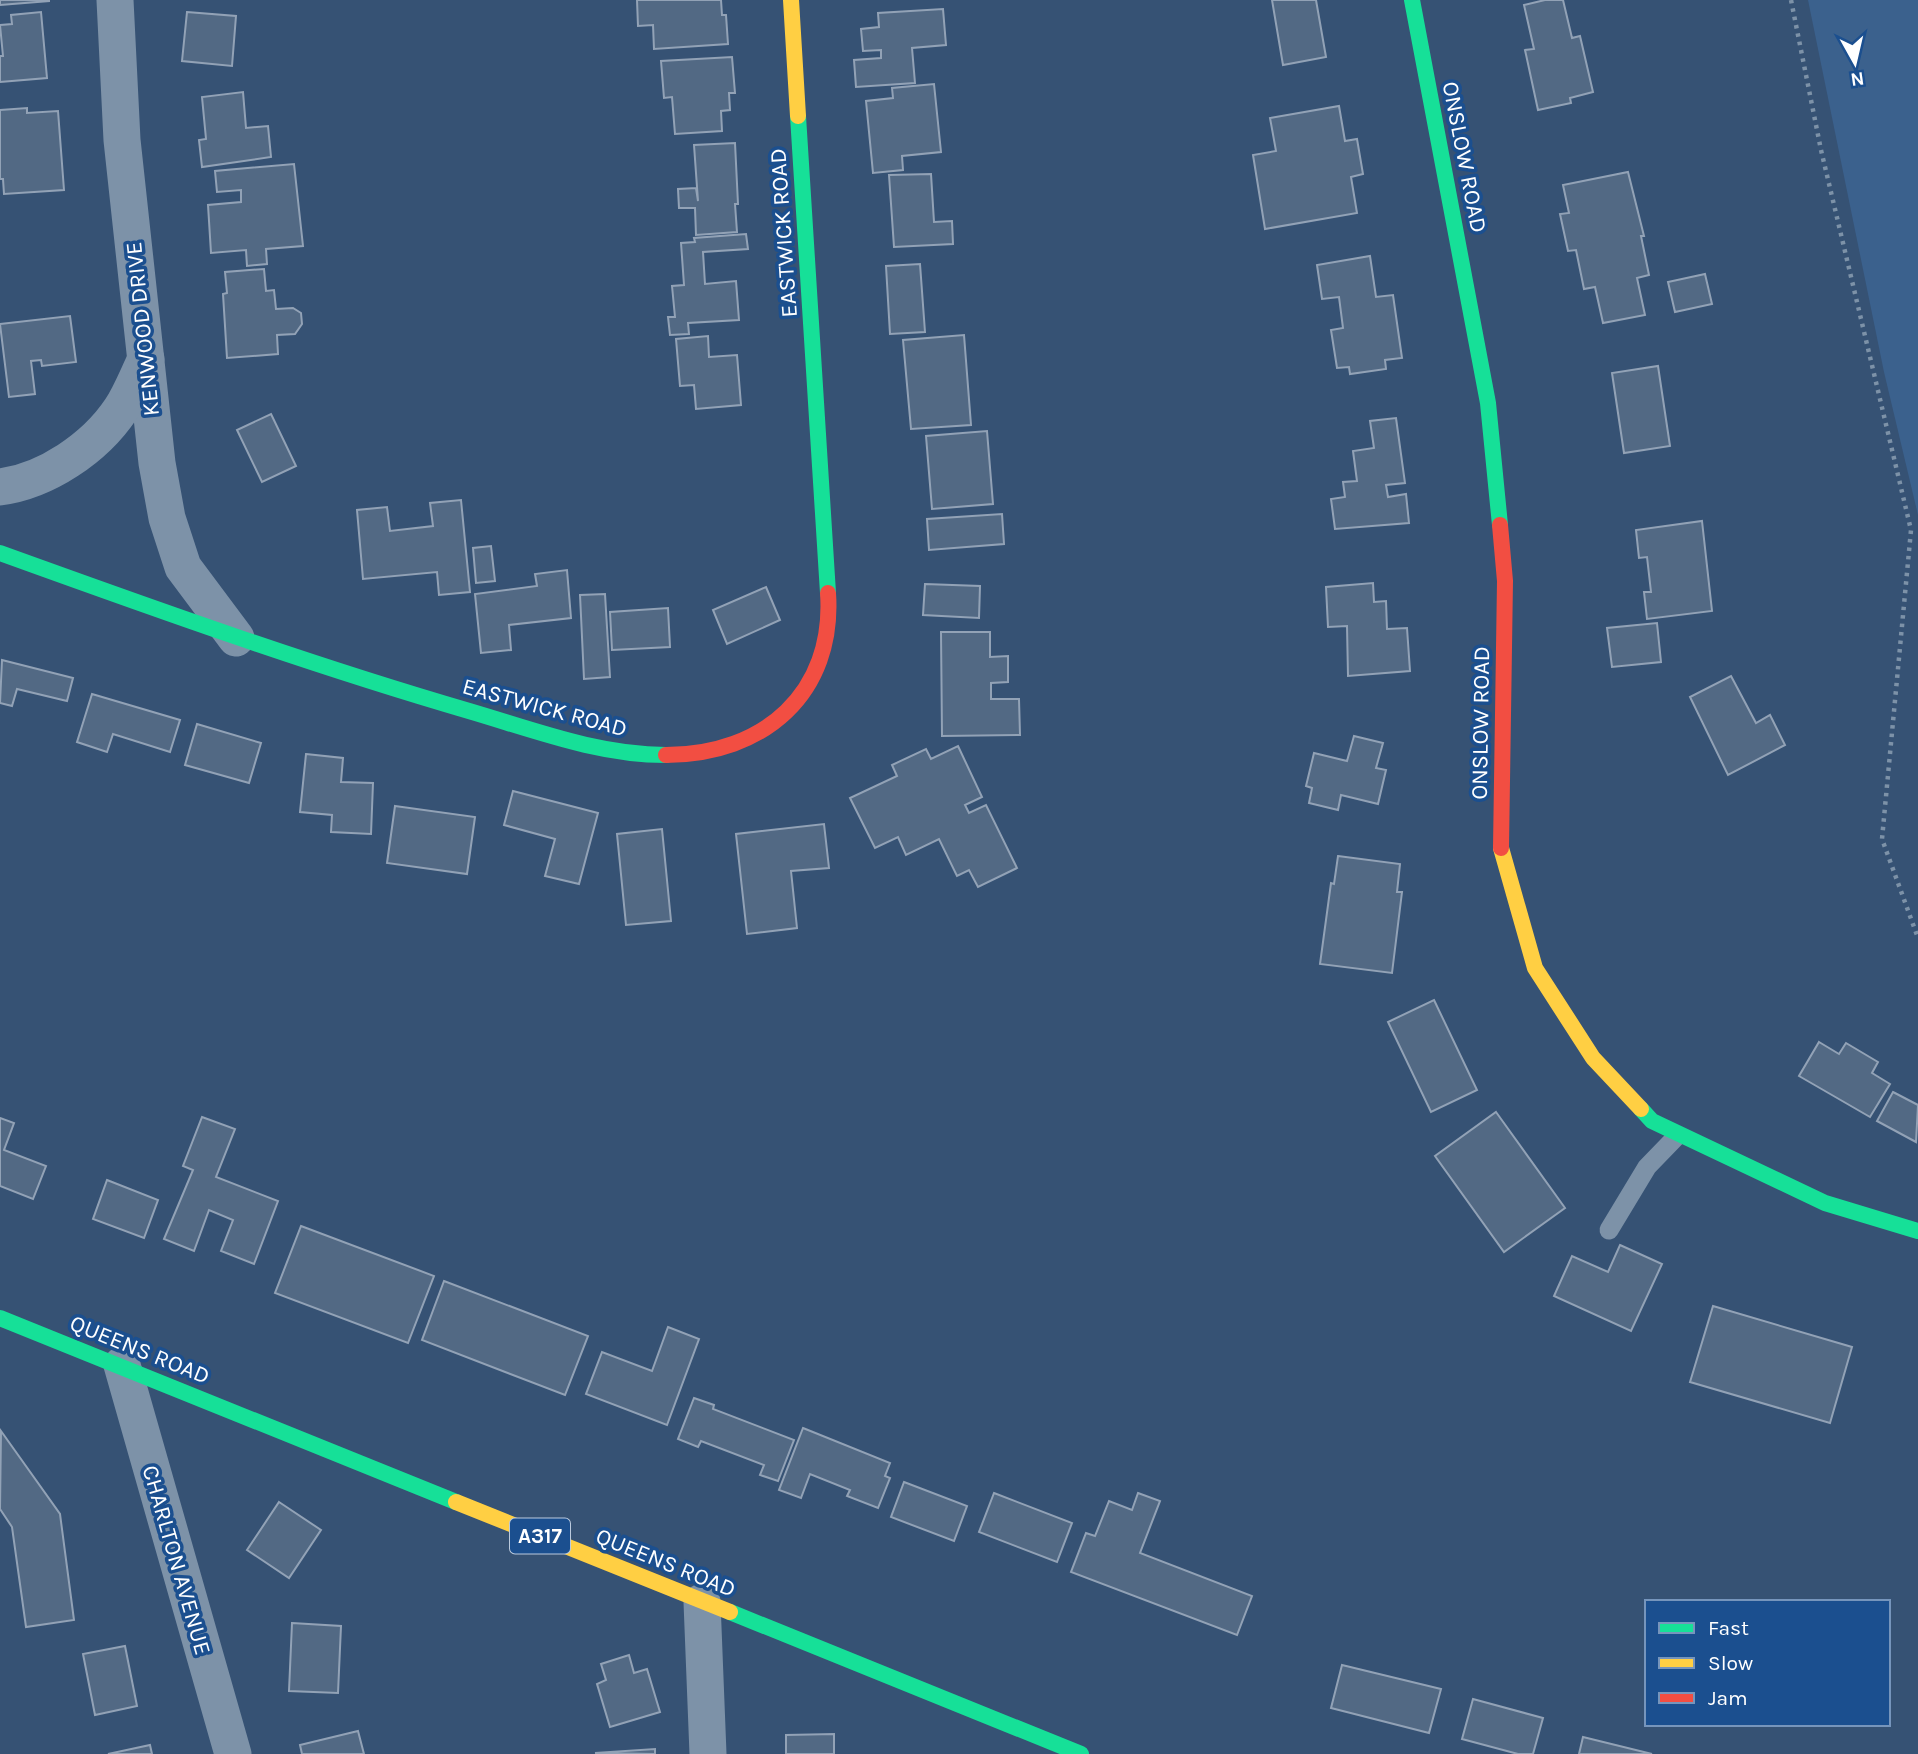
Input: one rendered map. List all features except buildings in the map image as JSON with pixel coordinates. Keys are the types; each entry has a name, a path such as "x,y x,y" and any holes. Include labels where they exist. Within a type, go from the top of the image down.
{"street":[{"name":"KENWOOD DRIVE","path":"115,0 121,140 157,463 167,518 183,566 236,638"},
{"name":"EASTWICK ROAD","path":"0,553 236,638 405,693 600,748 637,754 686,755 730,746 769,730 795,704 822,659 830,620 791,0"},
{"name":"ONSLOW ROAD","path":"1412,0 1489,403 1505,581 1501,847 1535,968 1593,1058 1653,1121 1678,1136 1825,1203 1918,1231"},
{"path":"0,487 25,484 66,461 97,436 121,409 146,359"},
{"name":"QUEENS ROAD","path":"0,1318 1081,1754"},
{"name":"CHARLTON AVENUE","path":"122,1365 233,1754"},
{"path":"702,1602 708,1754"}],"lane":[{"path":"1609,1230 1647,1167 1678,1136"}],"path":[{"path":"1791,0 1821,150 1910,530 1882,839 1918,938"}],"water":[{"path":"1808,0 1918,0 1918,515 1884,372"}],"traffic: fast":[{"path":"1412,0 1488,403 1500,525"},
{"path":"798,116 828,593"},
{"path":"0,553 233,636 410,693 591,746 666,755"},
{"path":"1641,1109 1652,1121 1825,1203 1918,1231"},
{"path":"0,1318 456,1502"},
{"path":"730,1612 1081,1754"}],"traffic: slow":[{"path":"791,0 798,116"},
{"path":"1501,848 1535,968 1593,1058 1641,1109"},
{"path":"456,1502 730,1612"}],"traffic: jam":[{"path":"1500,525 1505,581 1501,848"},
{"path":"666,755 701,752 734,744 762,730 786,712 806,688 819,660 827,629 828,593"}]}
